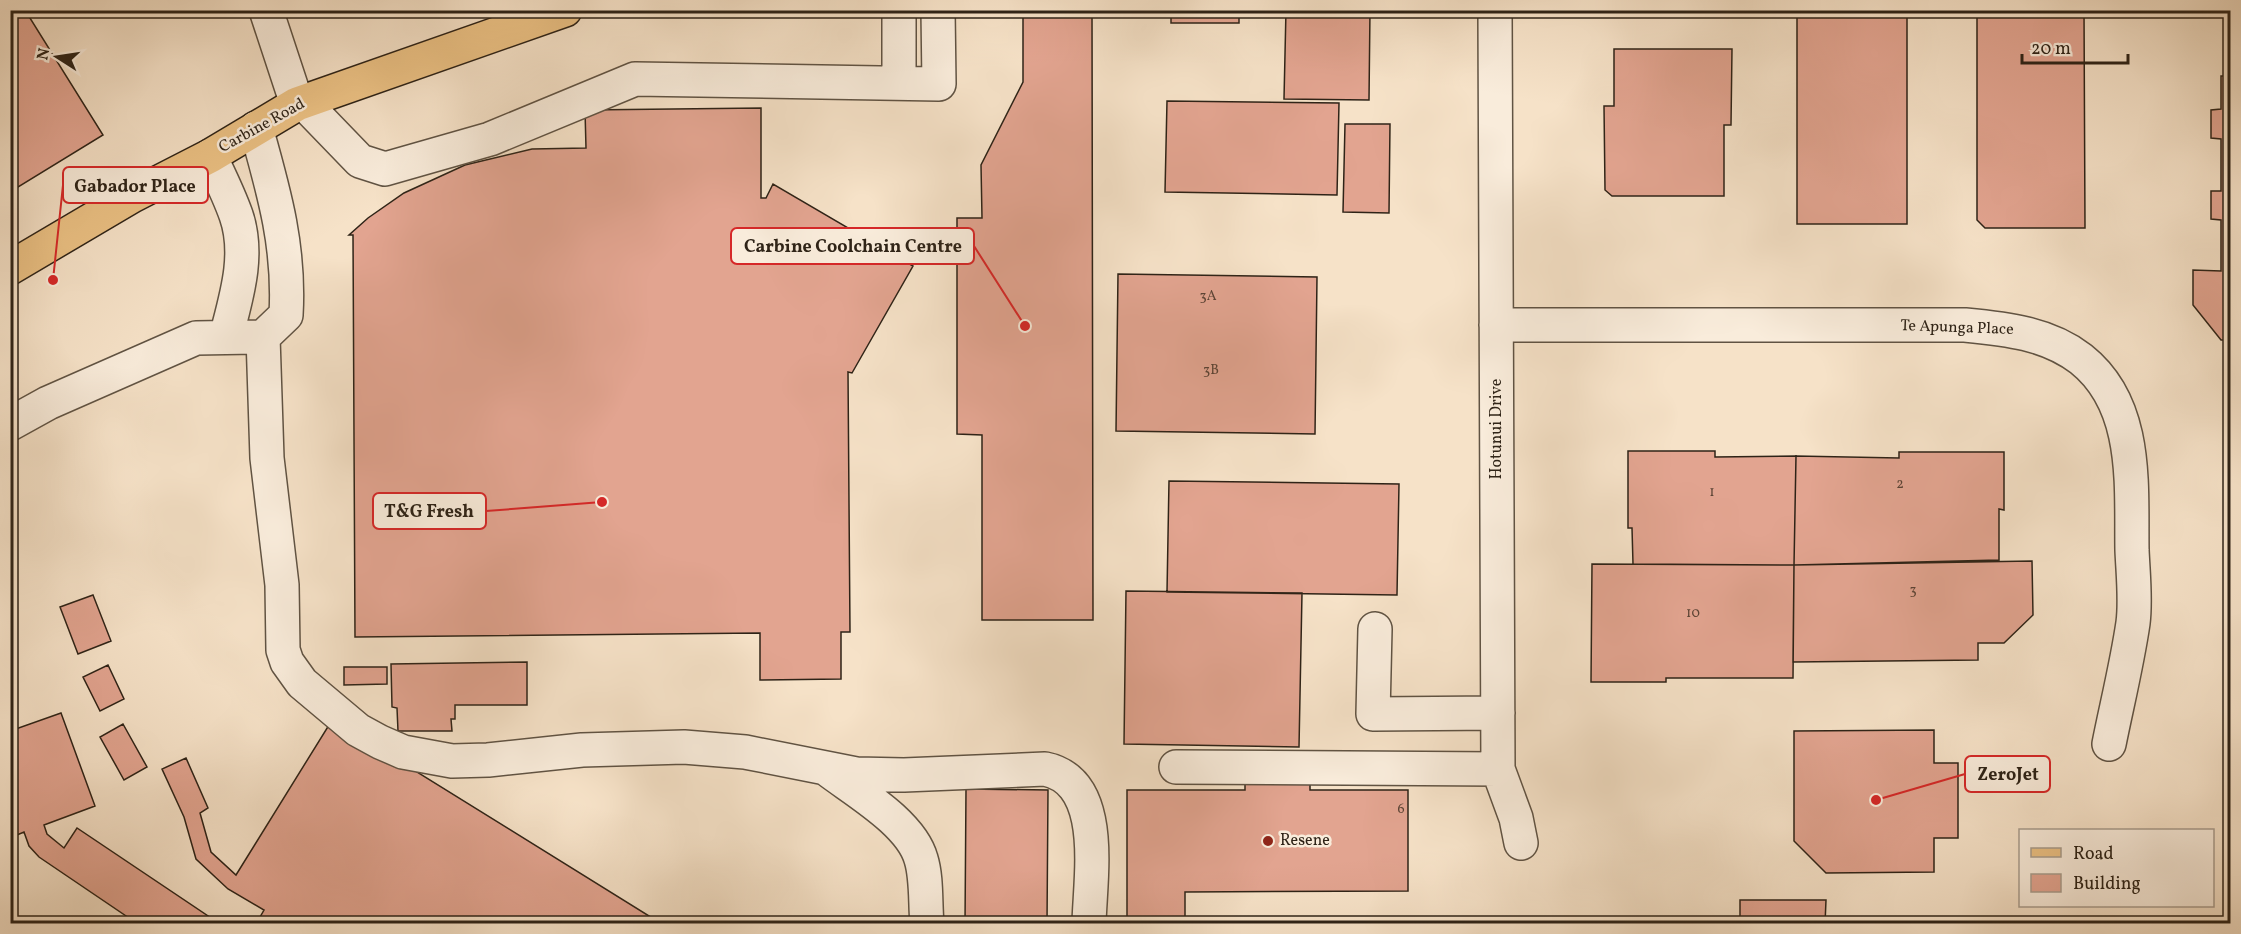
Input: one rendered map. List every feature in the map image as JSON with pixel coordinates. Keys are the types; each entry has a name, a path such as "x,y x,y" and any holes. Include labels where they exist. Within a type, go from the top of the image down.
{"main road":[{"name":"Carbine Road","path":"10,268 132,196 210,156 300,103 565,10"}],"street":[{"path":"266,10 300,103 360,161 385,169 490,139 635,79 939,84 938,10"},
{"path":"899,10 899,83"},
{"name":"Hotunui Drive","path":"1495,10 1498,769 1516,818 1521,843"},
{"path":"10,424 48,403 196,338 262,337 286,315 288,289 279,207 256,128"},
{"path":"210,156 237,216 241,246 240,279 226,337"},
{"name":"Te Apunga Place","path":"1496,326 1965,326 2020,330 2060,346 2082,360 2103,384 2121,415 2131,454 2133,621 2109,744"},
{"path":"262,337 267,458 282,585 283,650 287,662 302,683 358,730 403,752 452,760 488,760 582,750 684,747 745,752 828,770 904,775 1045,769 1058,772 1076,786 1088,816 1091,836 1089,924"},
{"path":"1374,629 1373,714 1498,713"},
{"path":"1176,767 1498,769"},
{"path":"828,770 884,812 908,835 921,858 927,924"}],"building":[{"path":"10,10 25,10 103,135 10,192"},
{"path":"1023,10 1092,10 1093,620 982,620 982,435 957,434 957,218 982,218 981,165 1023,82"},
{"path":"1171,10 1239,10 1239,23 1171,23"},
{"path":"1286,10 1370,10 1369,100 1284,99"},
{"path":"1797,10 1907,10 1907,224 1797,224"},
{"path":"1977,10 2084,10 2085,228 1985,228 1977,220"},
{"path":"1614,49 1732,49 1731,125 1724,125 1724,196 1612,196 1605,190 1604,106 1614,106"},
{"path":"2221,76 2230,76 2230,340 2221,340 2193,305 2193,270 2221,271 2221,220 2211,219 2211,191 2221,191 2221,139 2211,138 2211,110 2221,109"},
{"path":"1167,101 1339,103 1337,195 1165,192"},
{"path":"761,108 761,198 766,198 773,184 913,266 852,373 848,372 850,632 841,632 841,679 760,680 760,633 355,637 353,235 349,235 368,218 404,193 465,165 532,149 586,148 585,110"},
{"path":"1345,124 1390,124 1389,213 1343,212"},
{"path":"1118,274 1317,277 1315,434 1116,431"},
{"path":"2230,430 2230,485 2229,485"},
{"path":"1628,451 1715,451 1715,457 1796,456 1794,565 1633,564 1632,528 1628,528"},
{"path":"1899,452 2004,452 2004,510 1999,509 1999,560 1794,565 1796,456 1899,458"},
{"path":"1169,481 1399,484 1397,595 1167,592"},
{"path":"2032,561 2033,615 2004,643 1978,643 1978,660 1793,662 1794,565"},
{"path":"1592,564 1794,565 1793,678 1666,678 1666,682 1591,682"},
{"path":"1126,591 1302,593 1299,747 1124,744"},
{"path":"93,595 111,641 78,654 60,607"},
{"path":"527,662 527,705 455,705 455,719 451,719 452,731 398,731 397,708 392,707 391,664"},
{"path":"108,665 124,699 100,711 83,677"},
{"path":"344,667 387,667 387,684 344,685"},
{"path":"61,713 95,806 44,825 47,834 64,848 77,828 220,924 138,924 39,857 29,846 24,832 17,835 10,817 10,731"},
{"path":"123,724 147,767 124,780 100,737"},
{"path":"329,725 388,754 662,924 256,924 264,910 228,889 196,859 184,817 162,769 186,758 208,808 200,813 211,852 236,875"},
{"path":"1934,730 1934,763 1958,763 1958,838 1934,838 1934,872 1826,873 1794,841 1794,731"},
{"name":"Resene","path":"1245,777 1310,777 1310,790 1408,790 1408,891 1185,892 1185,924 1127,924 1127,790 1245,790"},
{"path":"966,789 1048,790 1047,924 965,924"},
{"path":"1740,900 1826,900 1825,924 1740,924"}],"place":[{"name":"Gabador Place","path":"53,280"},
{"name":"Carbine Coolchain Centre","path":"1025,326"},
{"name":"T&G Fresh","path":"602,502"},
{"name":"ZeroJet","path":"1876,800"},
{"name":"Resene","path":"1268,841"}]}
